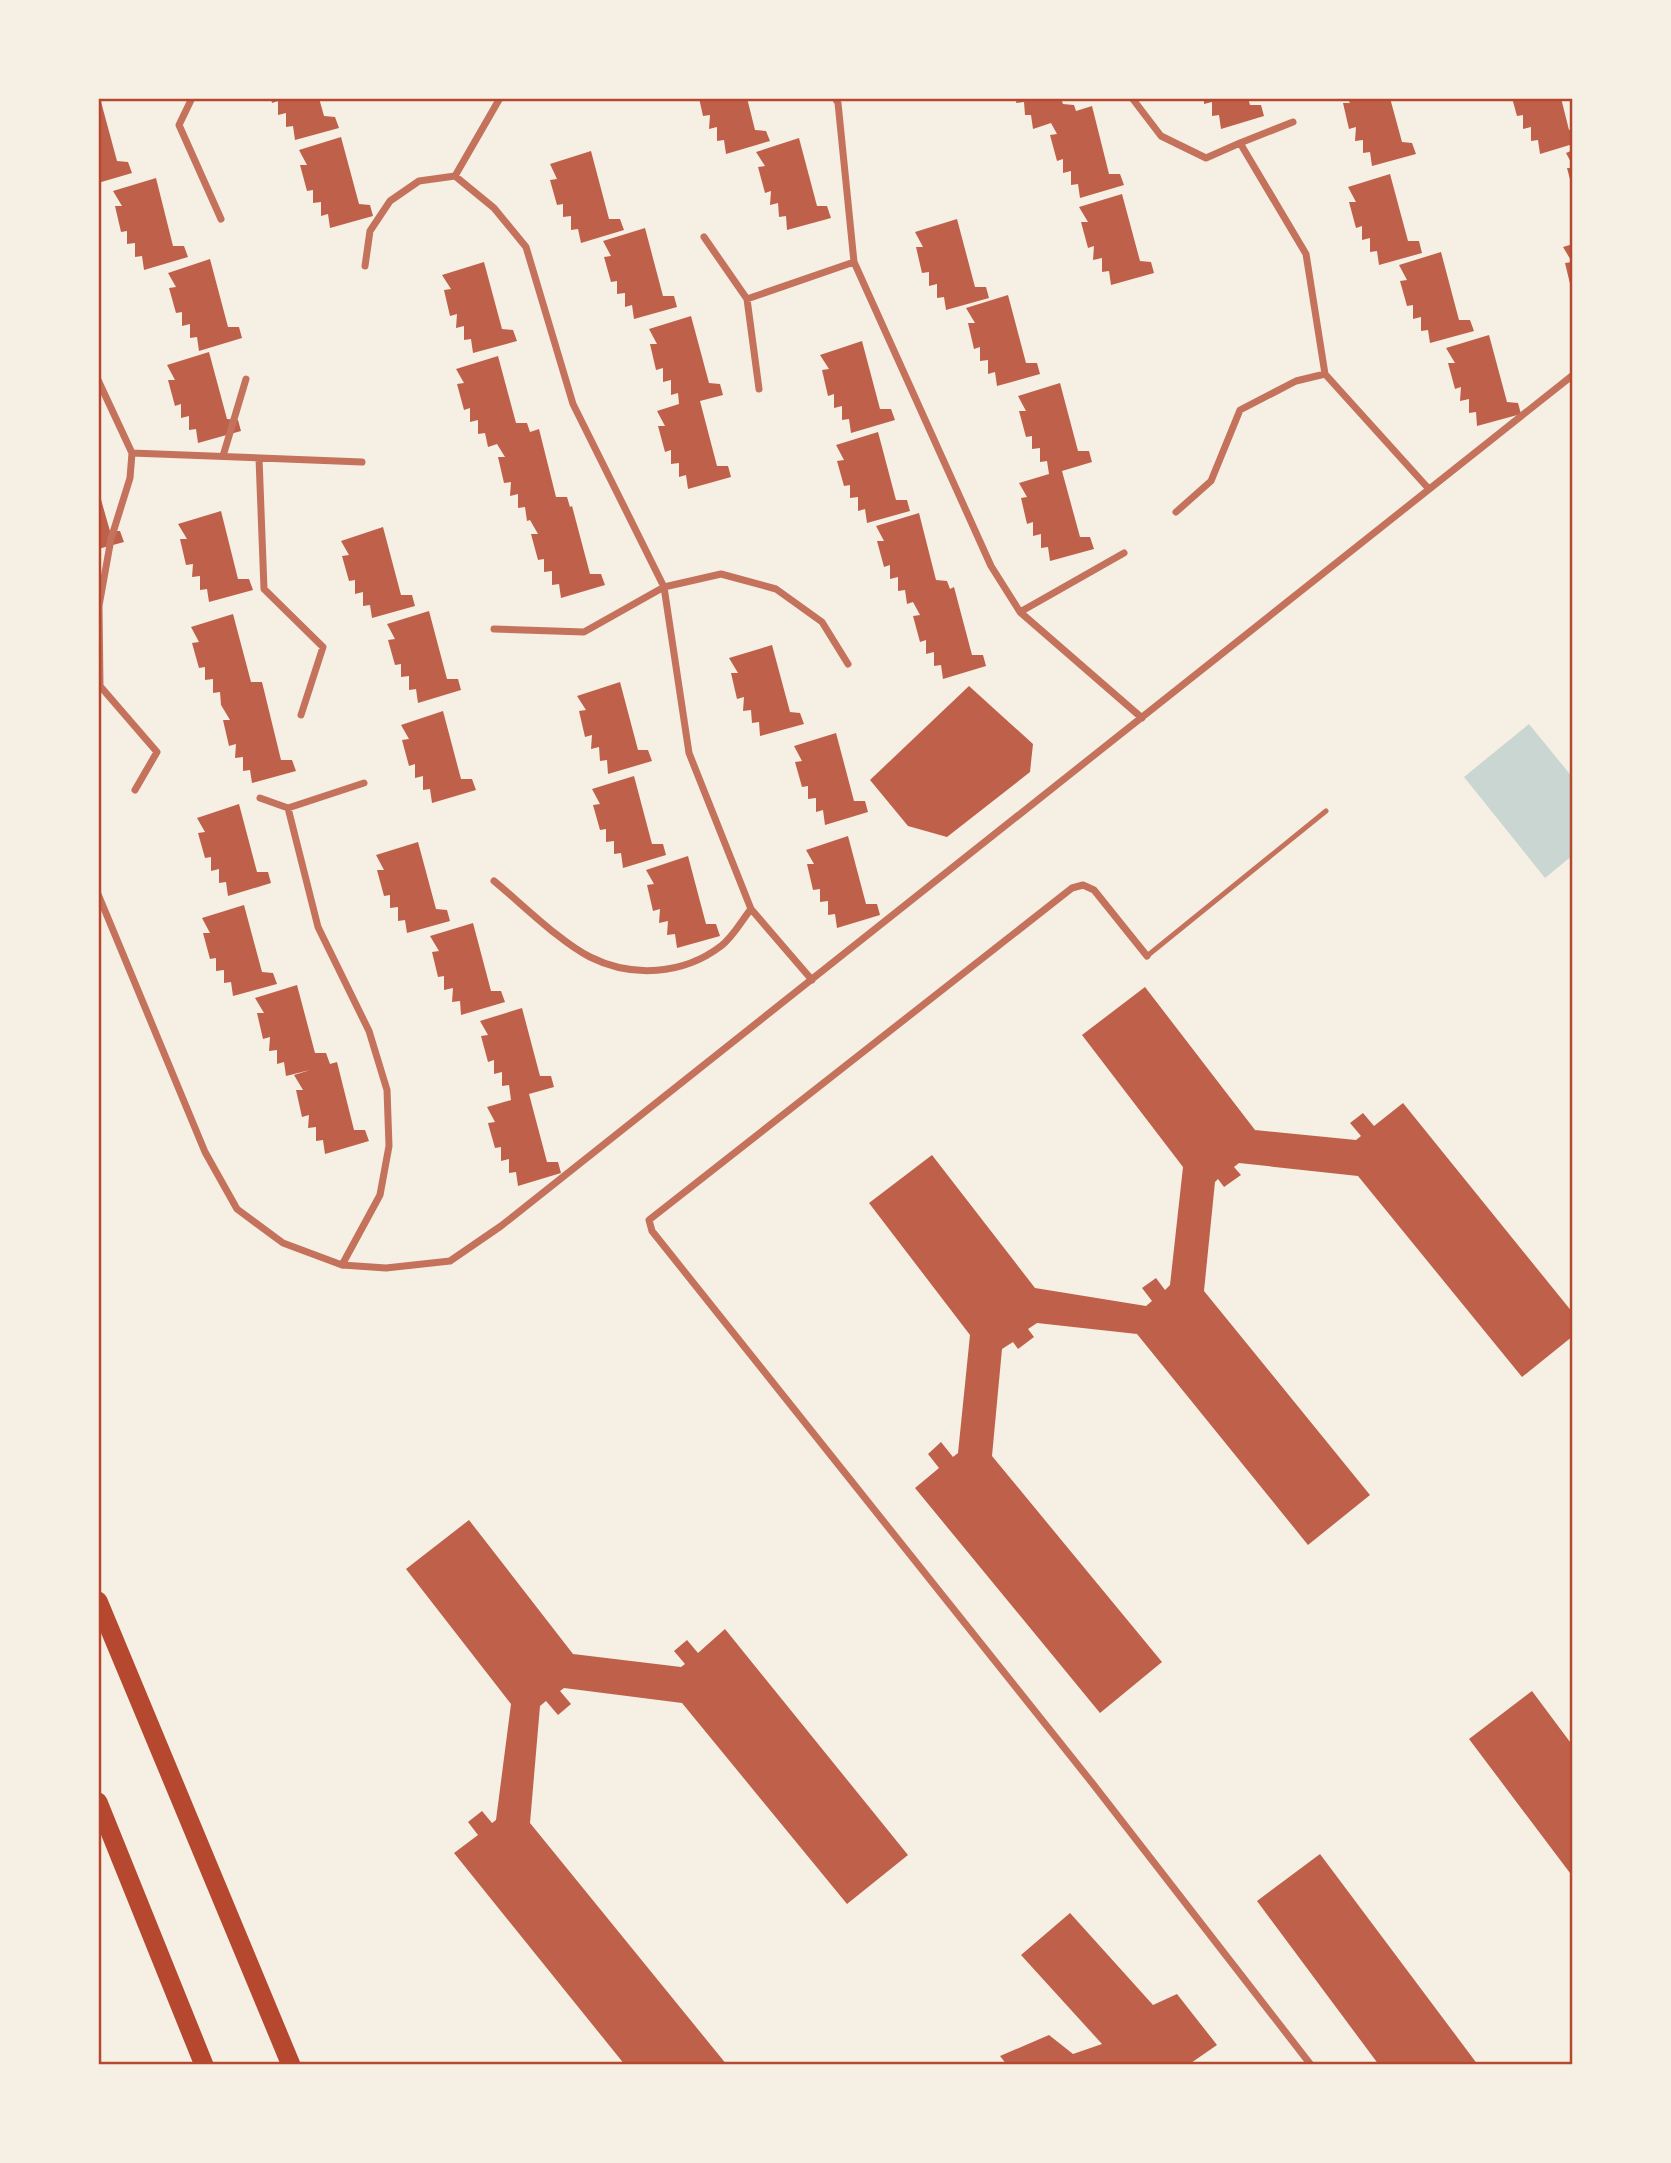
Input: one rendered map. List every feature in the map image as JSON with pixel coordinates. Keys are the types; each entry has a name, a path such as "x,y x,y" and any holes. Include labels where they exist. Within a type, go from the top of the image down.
{"highway":[{"path":"98,1601 291,2065"},
{"path":"98,1802 204,2065"}],"street":[{"path":"192,98 179,125 221,219"},
{"path":"455,176 500,98"},
{"path":"1132,98 1161,136 1206,158 1293,122"},
{"path":"839,100 854,262 991,566 1020,612 1142,718"},
{"path":"1240,143 1306,254 1325,374 1428,488"},
{"path":"365,266 370,231 390,201 419,181 455,176 494,208 526,247 573,404 664,587 689,753 751,909 812,980"},
{"path":"704,237 747,299 759,389"},
{"path":"747,299 854,262"},
{"path":"1176,512 1211,481 1240,410 1296,381 1325,374"},
{"path":"98,894 205,1152 237,1209 283,1244 342,1265 386,1268 450,1261 501,1226 1573,375"},
{"path":"223,456 246,379"},
{"path":"98,380 132,453 130,478 111,539 99,606 100,686 157,752 135,790"},
{"path":"132,453 362,462"},
{"path":"259,458 264,589 323,647 301,715"},
{"path":"1020,612 1124,553"},
{"path":"495,629 584,632 664,587 721,574 776,589 822,622 848,664"},
{"path":"260,799 288,808 364,783"},
{"path":"288,808 318,927 369,1031 387,1090 389,1146 380,1195 342,1265"},
{"path":"494,881 553,931 590,957 634,972 681,968 722,946 751,909"},
{"path":"1147,956 1094,890 1083,885 1072,888 649,1220 652,1231 1093,1784 1311,2065"}],"lane":[{"path":"1147,956 1326,811"}],"shaded area":[{"path":"1529,724 1573,778 1573,855 1545,878 1464,777"}],"building":[{"path":"98,98 117,161 128,162 132,173 98,183"},
{"path":"271,98 319,98 324,116 335,117 339,128 295,140 293,126 286,127 286,113 278,115 278,101 272,103"},
{"path":"699,98 747,98 755,130 766,131 770,141 726,154 724,140 717,141 717,127 709,129 710,115 703,116"},
{"path":"1017,98 1061,98 1063,104 1074,105 1076,111 1092,106 1109,174 1120,174 1124,185 1080,198 1078,184 1071,185 1071,171 1063,173 1063,159 1057,161 1050,135 1057,134 1051,123 1033,129 1031,115 1025,115 1024,102 1016,103"},
{"path":"1204,98 1248,98 1250,105 1261,105 1264,116 1221,129 1219,115 1212,116 1212,102 1204,104"},
{"path":"1347,98 1390,98 1402,142 1412,143 1416,154 1372,166 1370,152 1363,153 1363,140 1355,141 1356,127 1349,129 1343,103 1350,103"},
{"path":"1512,98 1561,98 1569,130 1573,130 1573,144 1540,154 1538,140 1531,141 1531,127 1523,129 1523,115 1517,116"},
{"path":"341,137 359,204 370,205 373,216 330,228 328,214 321,216 321,202 313,203 313,190 307,191 300,165 307,165 299,150"},
{"path":"799,138 817,206 827,206 831,218 787,230 786,216 779,217 778,203 770,205 771,191 765,193 758,167 765,166 756,152"},
{"path":"1573,150 1573,166 1566,153"},
{"path":"591,151 609,219 620,219 624,230 581,243 578,229 571,230 571,216 563,217 563,204 557,205 550,180 557,179 550,164"},
{"path":"1567,168 1573,168 1573,187 1572,187"},
{"path":"1390,174 1408,241 1419,241 1422,253 1379,265 1377,251 1370,252 1370,238 1362,240 1362,226 1356,228 1349,202 1356,202 1348,187"},
{"path":"156,178 173,246 184,246 188,257 144,270 142,256 135,257 135,243 127,244 127,231 121,232 115,206 122,206 113,191"},
{"path":"1122,194 1140,261 1151,262 1154,273 1111,285 1109,271 1102,272 1102,258 1093,260 1094,246 1088,248 1081,222 1088,222 1079,207"},
{"path":"957,219 975,287 986,287 989,298 946,310 944,297 937,298 937,284 929,286 929,272 922,273 916,247 923,247 915,232"},
{"path":"645,228 663,296 674,296 677,307 634,319 632,305 625,307 625,293 617,294 617,281 611,282 604,257 611,256 603,241"},
{"path":"1573,244 1572,292 1565,263 1572,262 1563,247"},
{"path":"1441,252 1459,320 1470,320 1474,331 1430,343 1428,330 1421,331 1421,317 1413,319 1413,305 1407,306 1400,281 1407,280 1399,265"},
{"path":"210,259 228,327 239,327 242,338 199,351 197,337 190,338 190,324 182,326 182,312 176,313 169,288 176,287 168,273"},
{"path":"484,262 502,329 513,330 517,341 473,353 471,339 464,340 464,326 456,328 457,314 450,316 444,290 451,289 442,275"},
{"path":"1008,295 1026,363 1037,363 1040,374 997,386 995,372 988,374 988,360 980,361 980,347 974,349 968,323 975,323 966,308"},
{"path":"691,316 709,383 720,384 723,395 700,401 717,466 728,466 731,477 688,489 686,475 679,477 679,463 671,464 671,450 665,452 658,426 665,426 657,411 679,404 678,393 671,395 671,380 663,382 663,368 656,370 650,344 657,344 649,329"},
{"path":"1489,335 1507,402 1518,403 1521,414 1477,426 1476,412 1469,413 1469,399 1460,401 1461,387 1455,389 1448,363 1455,363 1446,348"},
{"path":"862,341 880,409 891,409 895,420 851,433 849,419 842,420 842,406 834,408 834,394 828,396 822,370 829,369 820,355"},
{"path":"209,352 227,419 238,420 241,431 198,443 196,429 189,430 189,416 181,418 181,404 175,406 168,380 175,380 167,365"},
{"path":"498,356 516,423 527,423 530,432 539,429 556,497 567,497 570,507 572,506 590,574 601,574 605,585 561,598 559,584 552,585 552,571 544,572 544,559 538,560 531,534 538,534 530,520 527,521 525,507 518,508 518,494 510,496 511,482 504,483 498,457 505,457 497,444 488,447 485,433 478,434 478,420 470,422 470,408 464,410 457,384 464,383 456,369"},
{"path":"1060,383 1078,451 1089,451 1092,462 1062,471 1080,537 1090,537 1094,549 1050,561 1048,547 1041,548 1041,534 1033,536 1033,522 1027,524 1021,498 1027,497 1019,483 1049,474 1047,461 1040,462 1040,448 1032,449 1032,436 1026,437 1019,411 1026,411 1018,396"},
{"path":"878,432 896,500 907,500 910,511 867,523 865,509 858,511 858,497 850,498 850,485 844,486 837,461 844,460 836,445"},
{"path":"98,489 110,531 120,531 124,542 98,549"},
{"path":"221,511 238,579 249,579 253,590 209,602 207,589 200,590 200,576 192,577 193,564 186,565 180,539 187,539 178,524"},
{"path":"919,513 936,580 947,581 950,589 954,587 972,655 983,655 986,666 943,679 941,665 934,666 934,652 926,654 926,640 920,642 913,616 920,615 913,602 907,604 905,590 898,591 898,577 890,579 890,565 884,567 877,541 884,541 876,526"},
{"path":"383,527 401,595 412,595 415,606 372,618 370,605 363,606 363,592 355,594 355,580 349,581 342,556 349,555 341,541"},
{"path":"429,611 447,679 458,679 461,690 418,703 416,689 409,690 409,676 401,677 401,664 395,665 388,640 395,639 387,624"},
{"path":"233,614 251,682 262,682 281,760 292,760 296,771 252,783 250,770 243,771 243,757 235,758 236,744 229,746 223,720 230,720 221,705 220,692 213,693 213,679 205,680 205,667 199,668 192,643 199,642 191,627"},
{"path":"772,645 790,712 800,713 804,724 760,736 759,722 752,723 751,710 743,711 744,697 737,699 731,673 738,673 729,658"},
{"path":"620,682 638,750 648,750 652,761 608,774 607,760 600,761 599,747 591,749 592,735 585,737 579,711 586,710 577,696"},
{"path":"969,686 1033,744 1030,772 947,837 908,826 870,780"},
{"path":"443,711 461,779 472,779 476,790 432,803 430,789 423,790 423,776 415,778 415,764 409,766 402,740 409,739 401,725"},
{"path":"836,733 854,801 865,801 868,812 825,825 823,810 816,812 816,798 808,799 808,786 802,787 795,762 802,761 794,746"},
{"path":"634,776 652,844 663,844 666,855 623,868 621,853 614,854 614,841 606,842 606,829 600,830 593,805 600,804 592,789"},
{"path":"239,804 257,872 268,872 271,883 228,896 226,882 219,883 219,869 211,871 211,857 205,858 198,833 205,832 197,818"},
{"path":"848,836 866,904 877,904 880,915 837,928 835,914 828,915 828,901 820,902 820,889 813,890 807,864 814,864 806,850"},
{"path":"418,842 436,909 447,910 450,921 407,933 405,920 398,921 398,907 390,908 390,895 384,896 377,870 384,870 376,855"},
{"path":"688,856 706,924 716,924 720,936 677,948 675,934 667,935 668,921 659,923 660,909 653,911 647,885 654,884 646,870"},
{"path":"244,905 262,972 273,973 277,984 233,996 231,982 224,983 224,970 216,971 216,958 210,959 203,933 210,933 202,918"},
{"path":"473,923 491,991 501,991 505,1002 461,1015 460,1001 452,1002 453,988 444,990 444,976 438,977 432,952 439,951 430,936"},
{"path":"297,985 315,1053 326,1053 330,1064 337,1062 354,1130 365,1130 369,1141 325,1154 323,1140 316,1141 316,1127 308,1128 309,1115 302,1117 296,1090 303,1090 294,1075 310,1070 286,1076 284,1062 277,1064 277,1050 269,1051 270,1037 263,1039 257,1013 264,1013 255,998"},
{"path":"1145,987 1255,1130 1356,1140 1361,1136 1350,1123 1363,1113 1374,1126 1403,1103 1573,1313 1573,1336 1522,1377 1358,1176 1239,1163 1234,1167 1241,1175 1224,1187 1218,1179 1215,1182 1204,1291 1370,1495 1308,1545 1137,1334 1037,1323 1028,1329 1034,1337 1018,1349 1013,1342 1002,1349 992,1456 1162,1662 1100,1713 915,1488 939,1468 928,1454 941,1442 953,1457 958,1453 970,1335 869,1203 932,1155 1035,1288 1146,1306 1152,1301 1142,1288 1156,1278 1165,1290 1170,1285 1183,1167 1082,1035"},
{"path":"522,1008 540,1076 551,1076 554,1087 529,1094 547,1162 558,1162 561,1173 518,1186 516,1172 509,1173 509,1159 501,1161 501,1147 495,1148 488,1123 495,1122 487,1107 511,1100 509,1085 502,1086 502,1072 494,1074 494,1060 488,1062 481,1036 488,1035 480,1021"},
{"path":"469,1520 573,1654 681,1667 685,1664 674,1651 687,1640 698,1653 725,1629 908,1855 847,1904 682,1703 564,1688 560,1691 571,1704 558,1715 546,1701 540,1706 530,1823 727,2065 625,2065 454,1853 478,1835 468,1822 482,1811 492,1823 496,1820 511,1704 406,1569"},
{"path":"1532,1691 1573,1746 1573,1877 1469,1739"},
{"path":"1320,1854 1478,2065 1379,2065 1257,1901"},
{"path":"1070,1913 1153,2005 1177,1994 1217,2045 1188,2065 1007,2065 1000,2056 1049,2035 1073,2054 1102,2044 1021,1955"}]}
